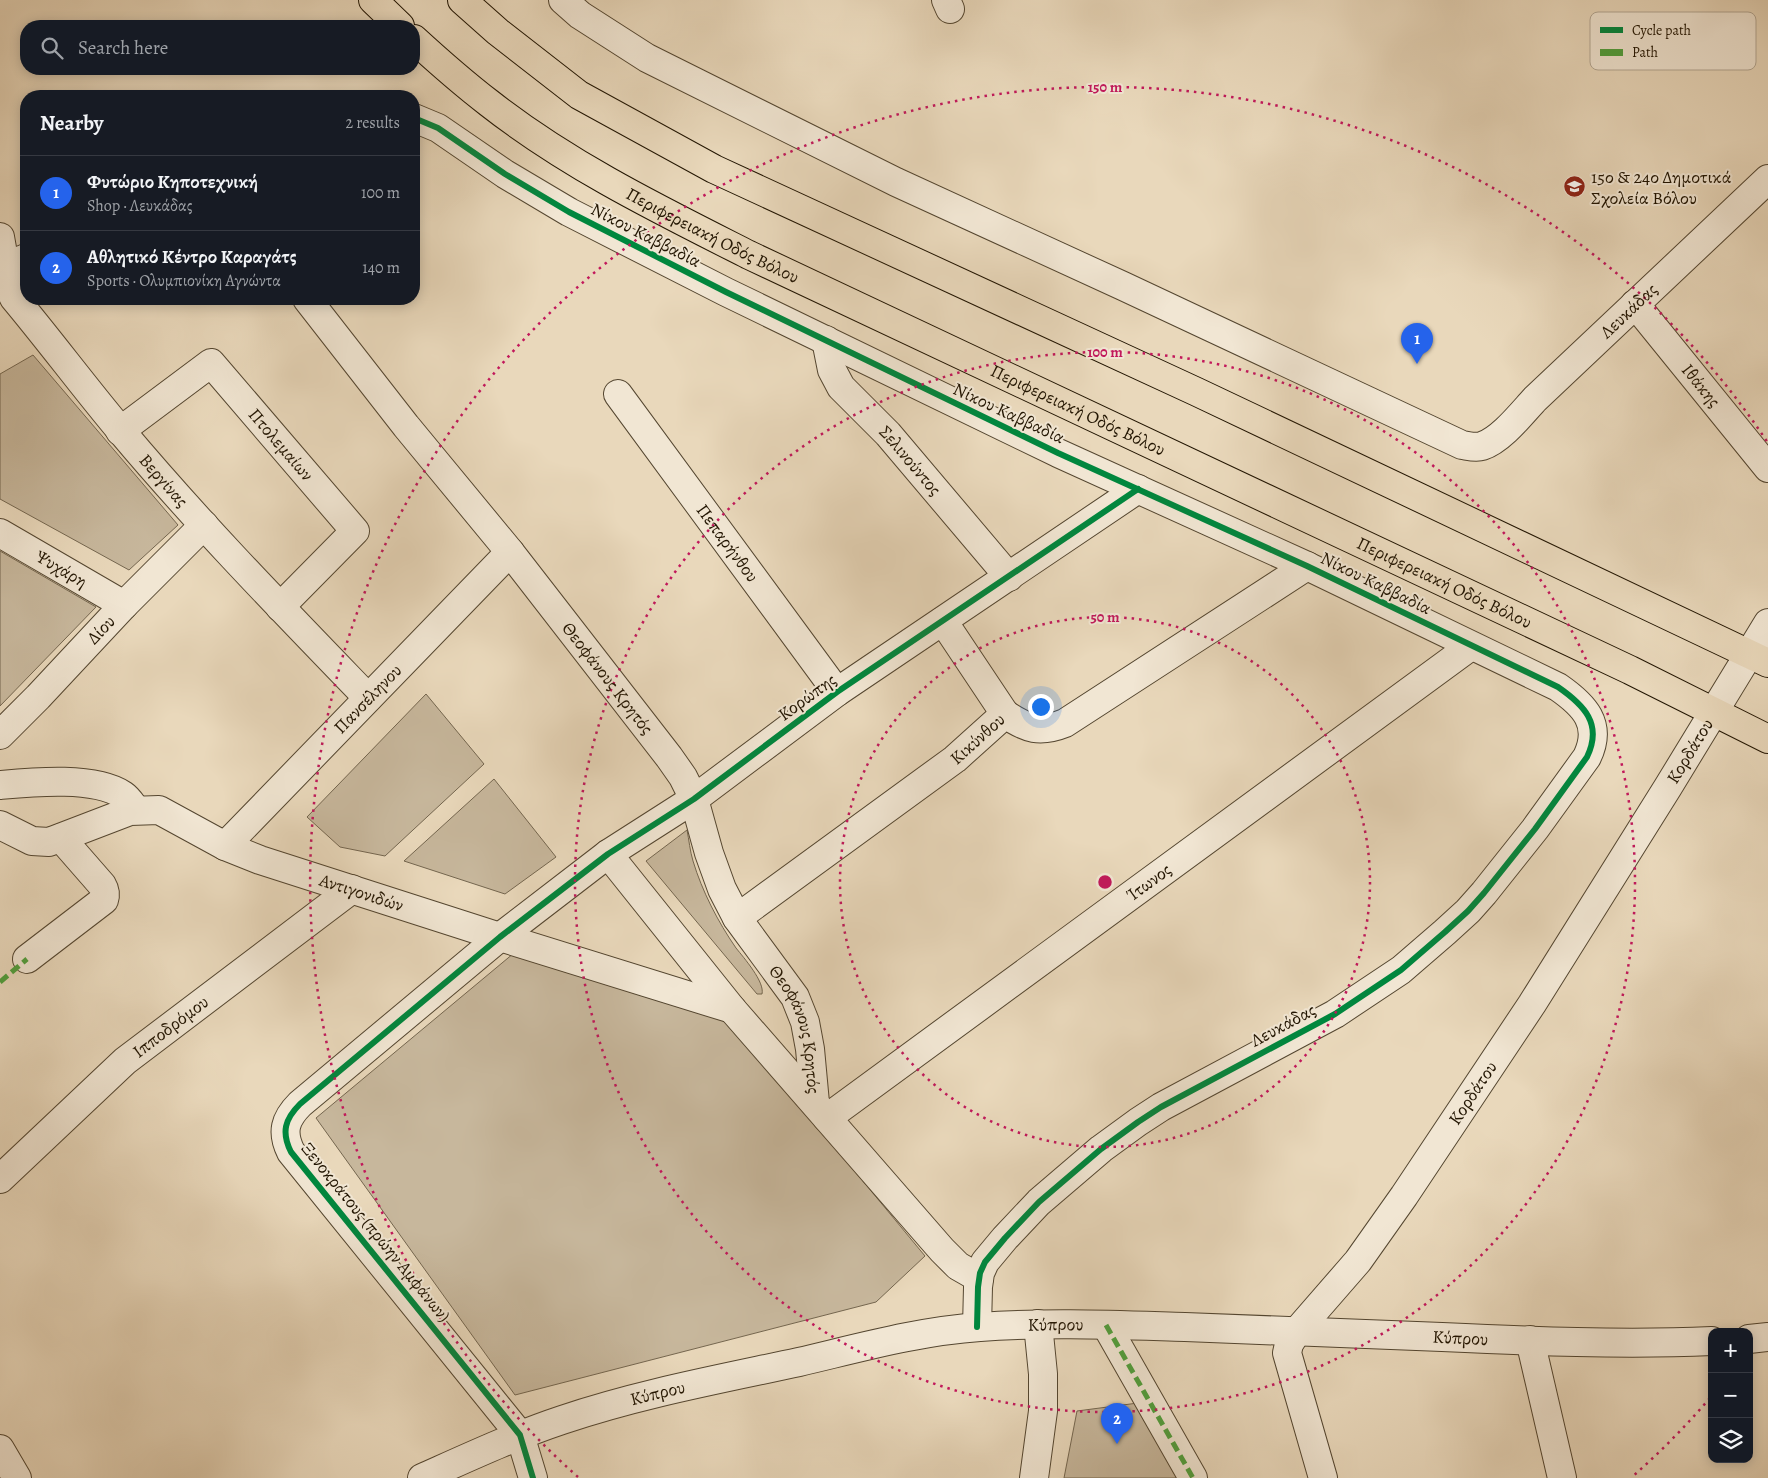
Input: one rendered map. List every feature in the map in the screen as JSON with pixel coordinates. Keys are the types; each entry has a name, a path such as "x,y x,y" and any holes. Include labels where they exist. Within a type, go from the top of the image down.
{"main road":[{"path":"373,0 394,20"},
{"path":"462,0 498,32 579,95 714,170 1197,392 1758,658"},
{"name":"Περιφερειακή Οδός Βόλου","path":"420,44 490,104 531,133 586,168 682,221 749,255 1630,670 1768,739"}],"street":[{"name":"Λευκάδας","path":"563,0 580,15 647,58 896,182 1123,286 1462,446 1480,447 1490,442 1635,304 1765,186"},
{"name":"Νίκου Καββαδία","path":"420,120 438,128 505,174 569,212 726,292 948,401 1307,566 1558,687 1574,698 1585,710 1592,725"},
{"name":"Βεργίνας","path":"0,237 10,265 9,288 14,298 120,431 280,607 368,698"},
{"name":"Ιθάκης","path":"1635,304 1768,468"},
{"name":"Θεοφάνους Κρητός","path":"312,305 406,426 510,552 683,777 694,799 717,876 738,918 795,997 805,1022 821,1111"},
{"name":"Σελινούντος","path":"826,340 832,370 841,387 888,434 1009,577"},
{"name":"Πτολεμαίων","path":"120,431 211,363 355,531 280,607"},
{"name":"Πεπαρήνθου","path":"618,394 838,692"},
{"name":"Κορώπης","path":"500,937 608,854 694,799 838,692 1138,489"},
{"name":"Δίου","path":"0,735 124,605 204,525"},
{"name":"Ψυχάρη","path":"0,533 124,605"},
{"name":"Πανσέληνου","path":"225,846 510,552"},
{"name":"Κικύνθου","path":"738,918 955,759 1005,714 1034,729 1048,728 1065,723 1307,566"},
{"path":"942,621 1005,714"},
{"name":"Κορδάτου","path":"1323,1478 1287,1353 1289,1344 1298,1330 1358,1261 1532,1004 1663,796 1714,711 1758,658 1768,623"},
{"name":"Ίτωνος","path":"821,1111 1470,646"},
{"name":"Λευκάδας","path":"977,1327 979,1278 988,1258 1026,1215 1064,1179 1101,1149 1161,1108 1335,1014 1401,970 1468,911 1535,828 1581,764 1591,748 1593,737 1592,725"},
{"path":"0,785 56,782 97,786 121,794 136,810"},
{"name":"Αντιγονιδών","path":"0,825 40,843 61,838 136,810 154,809 164,812 225,846 260,860 732,1009"},
{"path":"27,959 104,900 105,896 100,883 61,838"},
{"name":"Θεοφάνους Κρητός","path":"608,854 732,1009 942,1250 958,1266 979,1278"},
{"name":"Ιπποδρόμου","path":"0,1179 125,1061 352,888"},
{"name":"Ξενοκράτους (πρώην Αμφάνων)","path":"500,937 300,1104 290,1114 285,1131 286,1143 291,1152 520,1435"},
{"path":"1034,1478 1043,1410 1043,1374 1038,1324"},
{"name":"Κύπρου","path":"422,1478 520,1435 566,1419 670,1390 903,1338 977,1327 1038,1324 1106,1325 1298,1330 1530,1340 1668,1343 1708,1341"},
{"path":"1106,1325 1194,1478"},
{"path":"1753,1339 1768,1337"},
{"path":"1530,1340 1562,1478"},
{"path":"520,1435 533,1478"},
{"path":"0,1450 17,1478"}],"shaded area":[{"path":"33,355 178,525 129,570 0,499 0,374"},
{"path":"0,551 96,607 0,706"},
{"path":"426,694 484,764 385,856 340,847 307,817"},
{"path":"494,779 556,857 505,894 404,861"},
{"path":"687,830 693,861 706,895 729,938 757,977 762,994 757,994 646,861"},
{"path":"514,953 727,1017 925,1256 876,1302 515,1395 316,1118"},
{"path":"1138,1403 1183,1478 1064,1478 1077,1411"}],"marked path":[{"path":"0,982 27,959"},
{"path":"1106,1325 1193,1478"}],"cycle path":[{"path":"420,120 438,128 505,174 569,212 726,292 1058,453 1307,566 1558,687 1576,701 1588,716 1592,725 1593,735 1587,757 1535,829 1468,911 1401,970 1335,1014 1161,1107 1101,1149 1039,1202 985,1262 980,1273 978,1287 977,1327"},
{"path":"533,1478 520,1435 291,1152 285,1132 291,1115 300,1104 500,937 608,854 694,799 837,692 1138,489"}],"place":[{"name":"15ο & 24ο Δημοτικά Σχολεία Βόλου","path":"1575,187"},
{"name":"Φυτώριο Κηποτεχνική","path":"1417,364"},
{"name":"Αθλητικό Κέντρο Καραγάτς","path":"1117,1444"}]}
